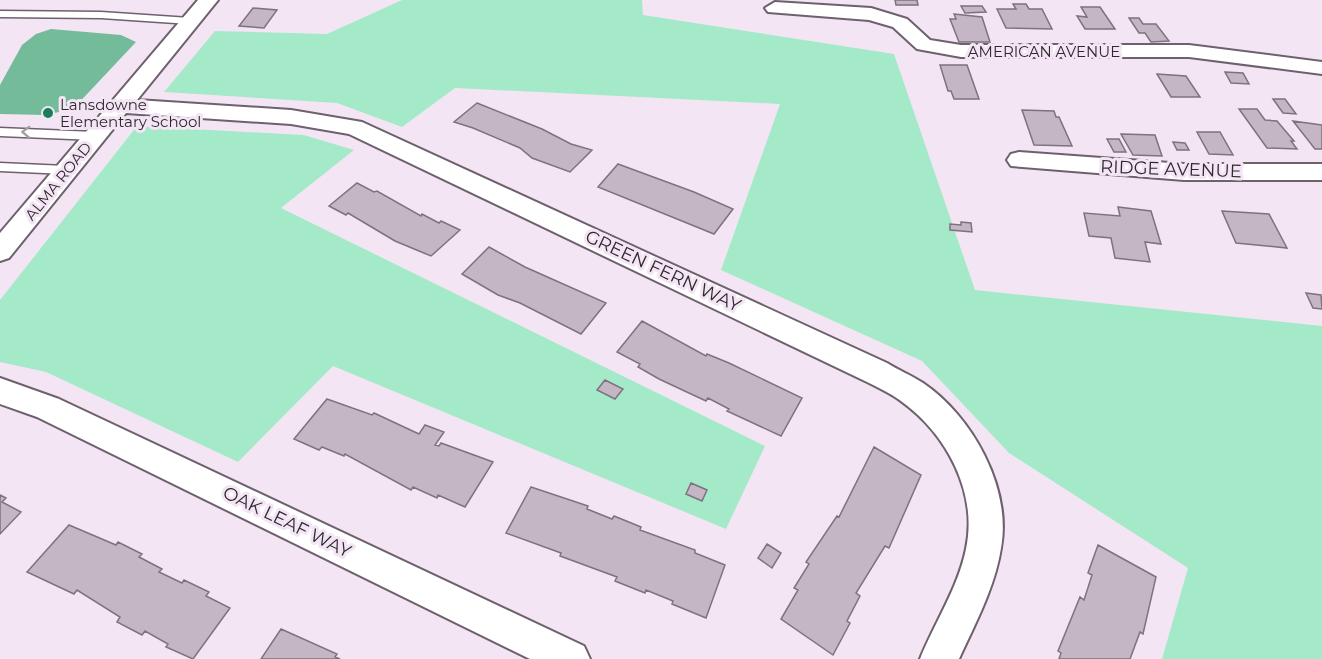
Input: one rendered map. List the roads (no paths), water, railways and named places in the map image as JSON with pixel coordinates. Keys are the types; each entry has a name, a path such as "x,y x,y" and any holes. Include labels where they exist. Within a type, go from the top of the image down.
{"street":[{"name":"ALMA ROAD","path":"0,251 208,0"},
{"name":"AMERICAN AVENUE","path":"776,8 871,14 900,23 924,45 961,51 1189,51 1322,68"},
{"name":"GREEN FERN WAY","path":"119,106 291,117 354,127 876,372 912,393 939,417 962,448 978,479 984,511 985,545 975,582 939,659"},
{"name":"RIDGE AVENUE","path":"1019,160 1184,172 1322,172"},
{"name":"OAK LEAF WAY","path":"0,391 48,408 571,659"}],"lane":[{"path":"0,14 101,15 190,21"},
{"path":"0,132 95,136"},
{"path":"0,167 66,170"}],"place":[{"name":"Lansdowne Elementary School","path":"48,113"}]}
